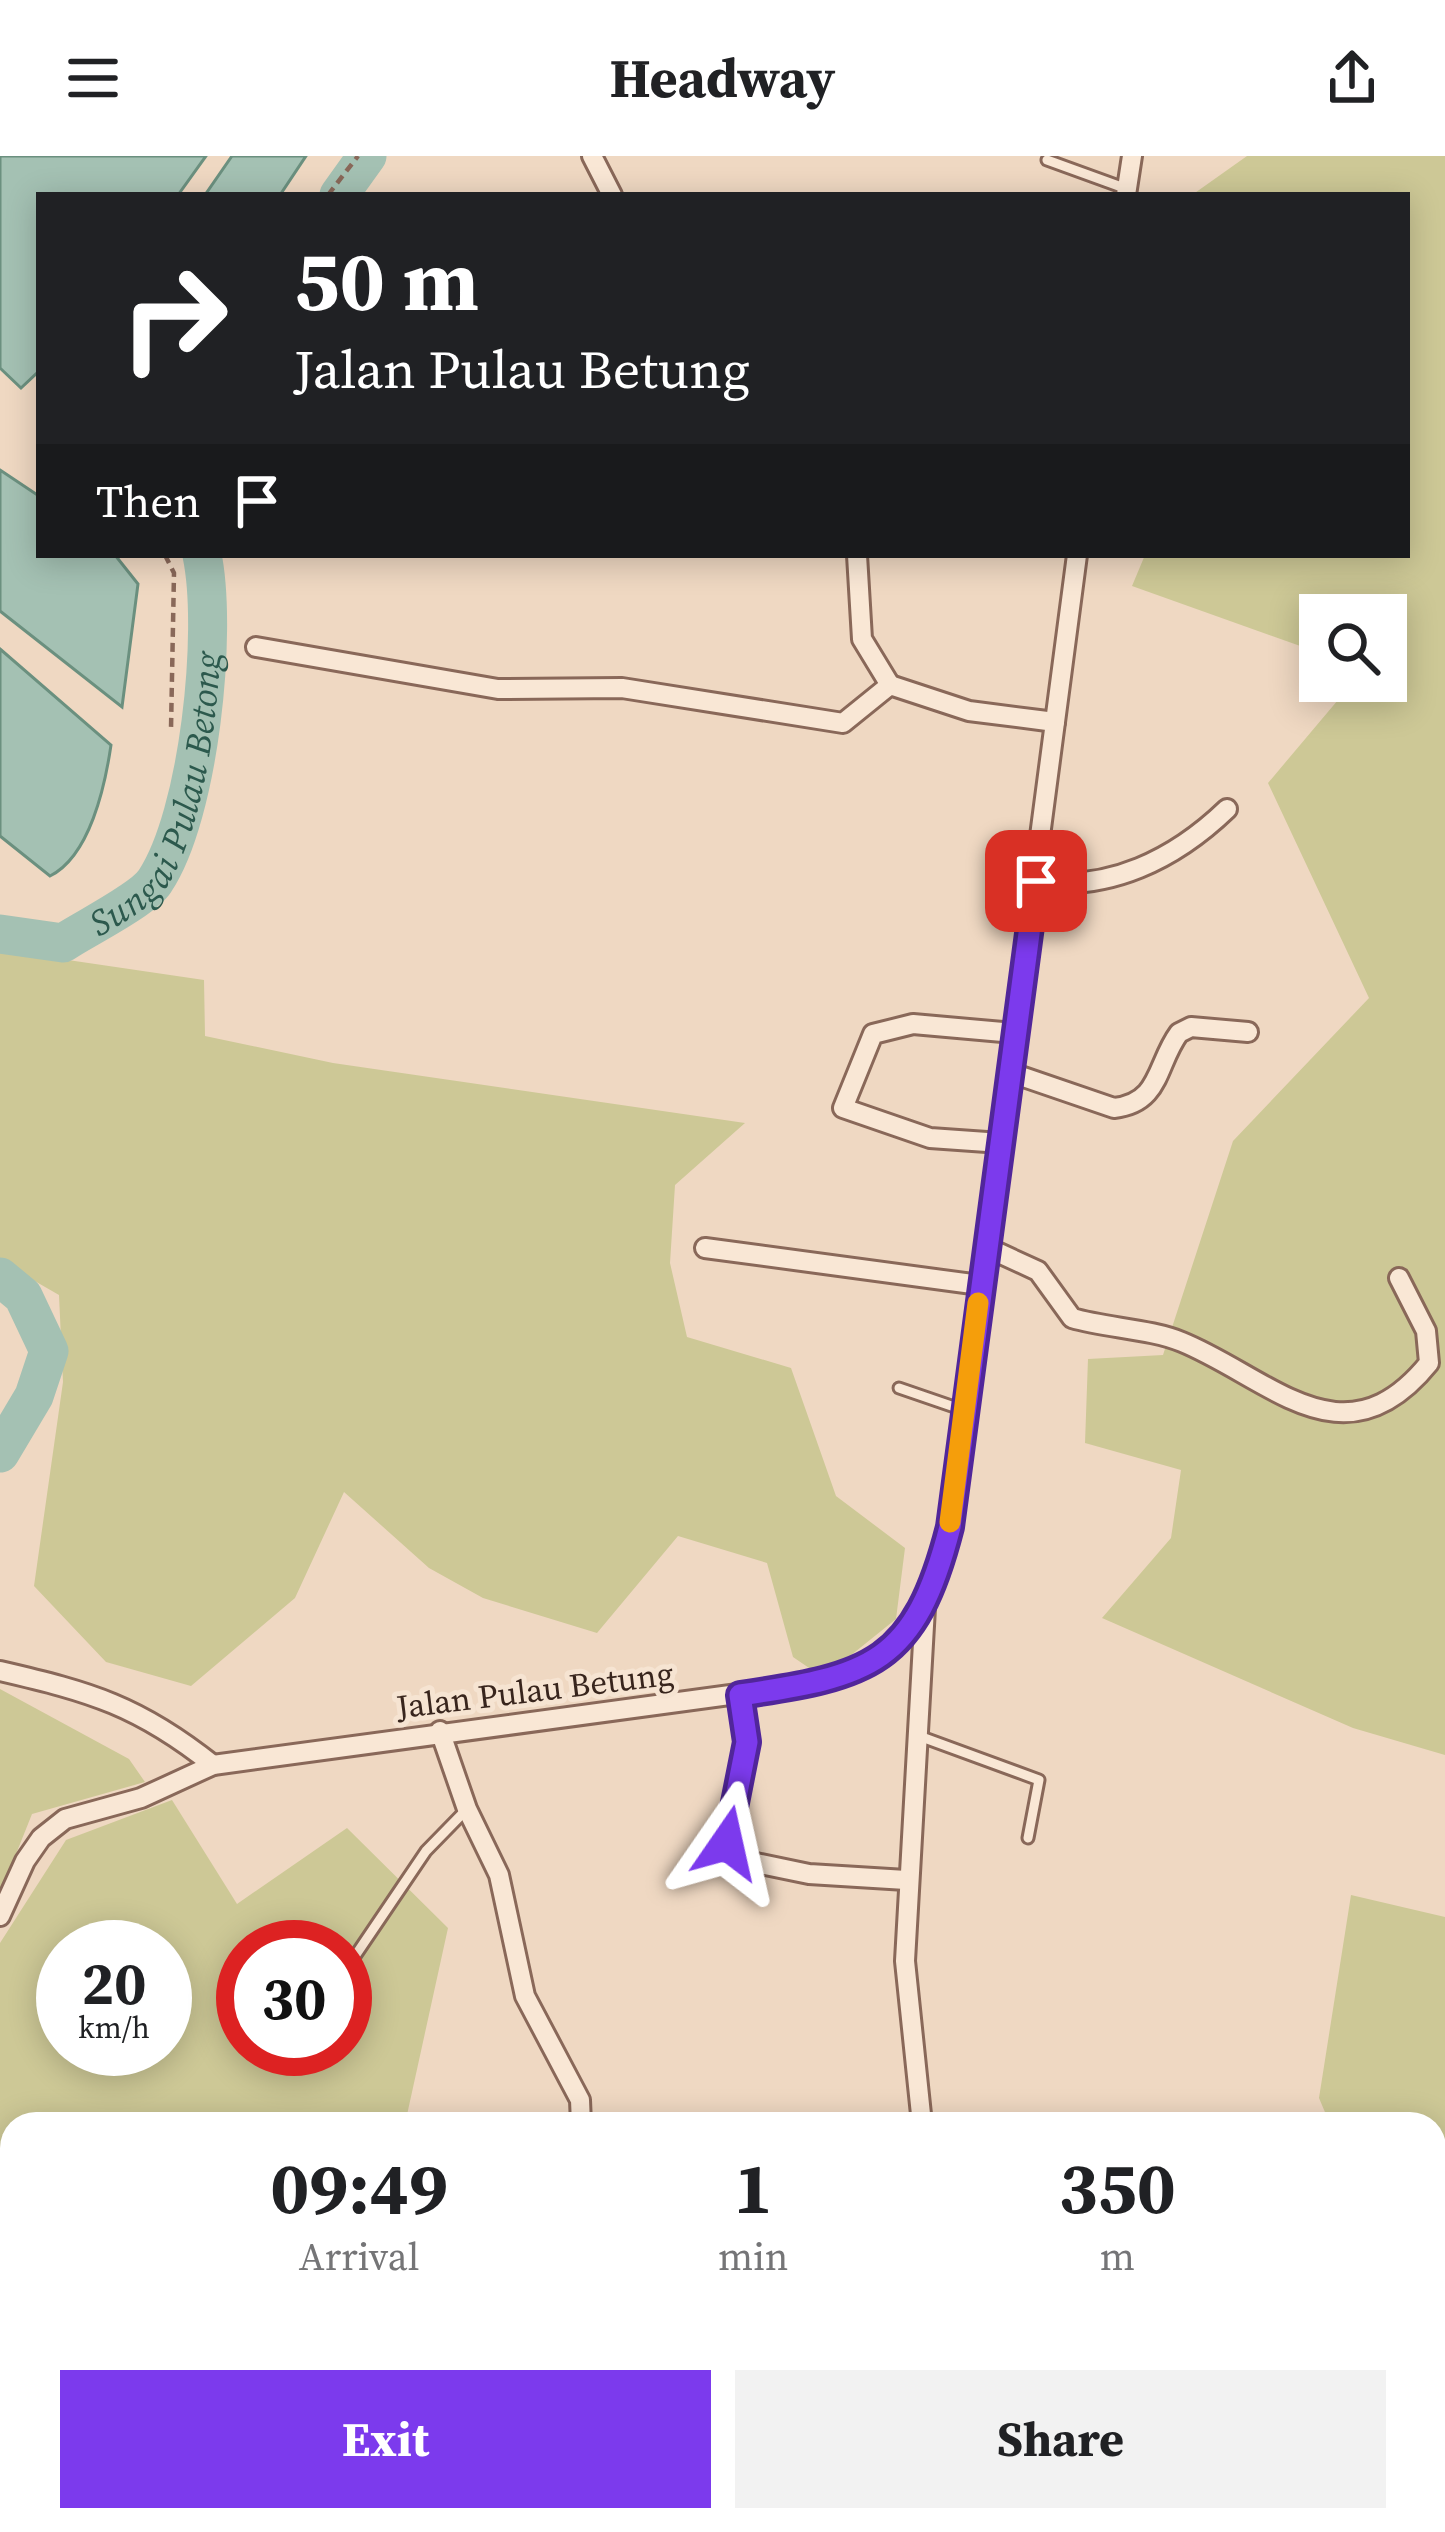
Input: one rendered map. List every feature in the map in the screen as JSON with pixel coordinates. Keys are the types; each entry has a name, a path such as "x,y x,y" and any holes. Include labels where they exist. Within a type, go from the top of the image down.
{"street":[{"path":"592,156 610,192"},
{"path":"1126,192 1132,156"},
{"path":"856,558 862,639 890,685 969,711 1055,722"},
{"name":"Jalan Pulau Betung","path":"0,1916 40,1838 64,1819 141,1798 213,1765 440,1731 740,1695 849,1675 886,1653 925,1608 950,1527 1077,558"},
{"path":"256,647 498,689 622,688 843,722 890,685"},
{"path":"1036,881 1067,886 1124,875 1185,842 1227,809"},
{"path":"1001,1143 930,1138 843,1108 873,1034 913,1024 1014,1033"},
{"path":"1009,1072 1114,1108 1132,1106 1157,1083 1179,1033 1191,1027 1248,1032"},
{"path":"986,1246 1038,1271 1072,1318 1183,1342 1267,1391 1340,1413 1407,1390 1429,1363 1426,1331 1399,1278"},
{"path":"705,1248 980,1285"},
{"path":"920,2112 908,2022 906,1880 925,1608"},
{"path":"0,1670 118,1703 160,1723 213,1765"},
{"path":"740,1695 747,1742 728,1833 732,1858 822,1875 906,1880"},
{"path":"440,1731 467,1809 499,1875 525,1996 580,2100 580,2112"}],"lane":[{"path":"1047,160 1126,192"},
{"path":"898,1388 966,1411"},
{"path":"914,1734 1039,1780 1028,1838"},
{"path":"372,1931 426,1851 467,1809"}],"path":[{"path":"330,192 358,156"},
{"path":"166,558 174,573 171,729"}],"shaded area":[{"path":"0,156 206,156 180,192 36,192 36,374 21,388 0,368"},
{"path":"232,156 306,156 282,192 207,192"},
{"path":"1247,156 1445,156 1445,1755 1353,1728 1102,1618 1171,1538 1181,1470 1085,1443 1088,1359 1163,1355 1233,1141 1369,998 1268,783 1336,702 1407,702 1407,594 1299,594 1299,646 1132,586 1144,558 1410,558 1410,192 1196,192"},
{"path":"0,470 36,494 36,558 117,558 138,584 122,707 0,611"},
{"path":"0,649 111,745 100,799 85,837 76,853 50,876 0,836"},
{"path":"0,950 204,980 205,1036 333,1063 745,1123 675,1185 670,1263 687,1337 791,1368 836,1496 905,1548 896,1619 845,1660 812,1670 793,1657 767,1563 678,1536 597,1633 483,1598 429,1568 344,1492 295,1598 191,1686 106,1662 34,1586 63,1382 59,1295 0,1261"},
{"path":"0,1689 129,1759 145,1782 32,1814 0,1894"},
{"path":"172,1800 237,1904 347,1828 448,1928 408,2112 0,2112 0,1943 66,1840"},
{"path":"1351,1895 1445,1917 1445,2112 1325,2112 1319,2098"}],"waterway":[{"name":"Sungai Pulau Betong","path":"341,192 367,156"},
{"name":"Sungai Pulau Betong","path":"0,934 63,943 126,905 155,881 183,813 201,722 208,629 202,558"},
{"name":"Sungai Pulau Betong","path":"0,1277 23,1296 49,1351 34,1396 0,1453"}],"slow traffic":[{"path":"950,1522 978,1303"}],"route":[{"path":"727,1843 746,1754 748,1731 740,1695 849,1675 886,1653 925,1608 940,1567 950,1527 1036,881"}]}
